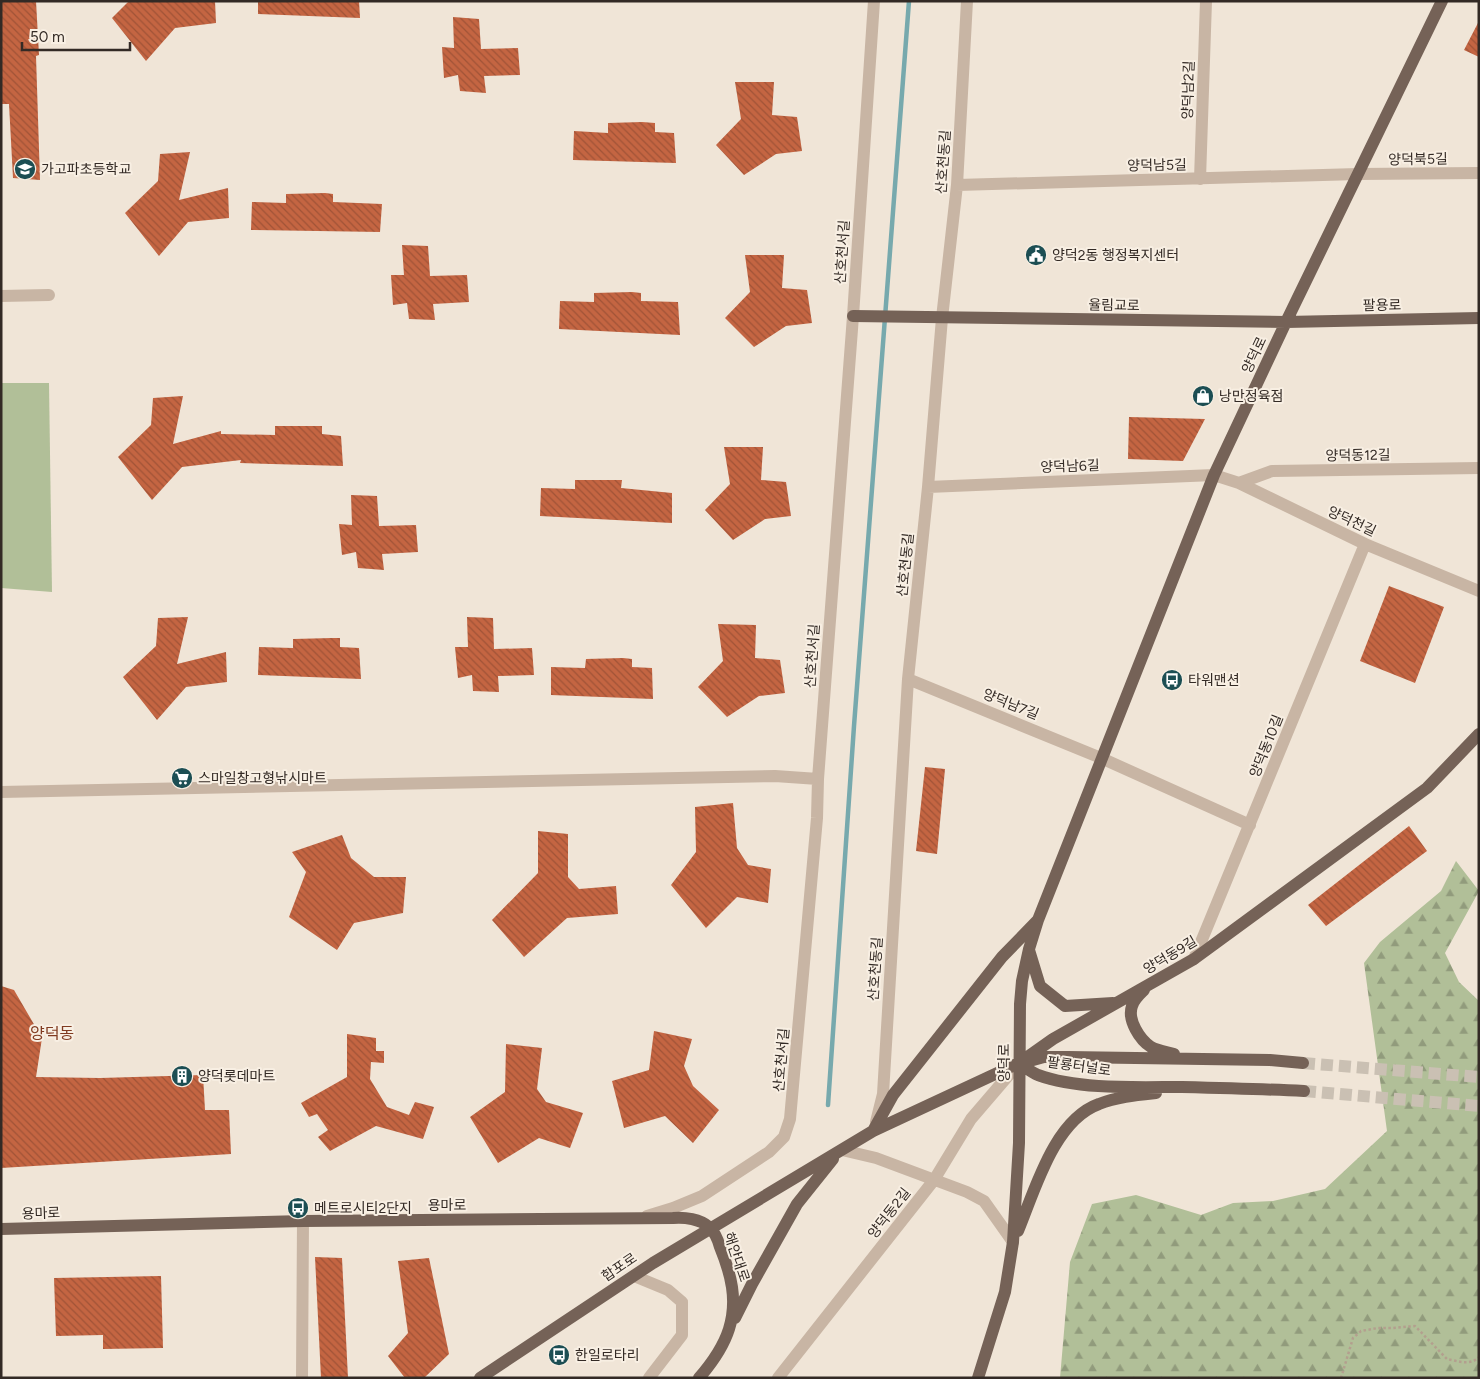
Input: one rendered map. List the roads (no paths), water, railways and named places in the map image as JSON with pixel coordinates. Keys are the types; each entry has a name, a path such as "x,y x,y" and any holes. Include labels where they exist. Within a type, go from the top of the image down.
{"main road":[{"name":"양덕로","path":"978,1378 1005,1292 1013,1242 1019,1143 1022,981 1038,920 1214,475 1442,1"},
{"name":"율림교로","path":"853,316 1286,322"},
{"name":"팔용로","path":"1286,322 1479,318"},
{"name":"양덕동9길","path":"778,1187 873,1131 1019,1063 1053,1039 1194,960 1427,788 1479,734"},
{"path":"873,1131 899,1087 1002,956 1038,920"},
{"path":"1029,949 1040,986 1065,1006 1116,1003"},
{"path":"1153,982 1138,996 1132,1006 1131,1015 1134,1026 1142,1038 1149,1046 1157,1050 1209,1059"},
{"name":"팔룡터널로","path":"1019,1063 1044,1057 1068,1056 1303,1062"},
{"name":"팔룡터널로","path":"1019,1063 1037,1075 1054,1080 1084,1084 1123,1087 1262,1089 1304,1092"},
{"path":"1013,1242 1058,1140 1074,1120 1085,1111 1099,1104 1147,1094 1202,1088"},
{"path":"726,1336 752,1284 797,1204 837,1153"},
{"name":"합포로","path":"480,1378 634,1276 778,1187"},
{"name":"용마로","path":"1,1229 302,1220 686,1218 702,1222 710,1228"},
{"name":"해안대로","path":"699,1378 718,1354 726,1336 733,1310 733,1286 722,1250 710,1228"}],"street":[{"name":"산호천서길","path":"633,1219 662,1212 708,1192 774,1148 787,1132 790,1119 817,818 818,779 853,316 874,1"},
{"name":"산호천동길","path":"873,1131 883,1094 908,679 928,487 942,318 957,185 967,1"},
{"name":"양덕남2길","path":"1200,179 1206,1"},
{"name":"양덕북5길","path":"1358,174 1479,173"},
{"name":"양덕남5길","path":"957,185 1358,174"},
{"path":"1,296 49,295"},
{"name":"양덕동12길","path":"1239,483 1272,472 1479,468"},
{"name":"양덕남6길","path":"928,487 1214,475"},
{"name":"양덕천길","path":"1214,475 1239,483 1365,544 1479,591"},
{"name":"양덕동10길","path":"1194,960 1365,544"},
{"name":"양덕남7길","path":"908,679 1101,758"},
{"path":"1101,758 1250,824"},
{"path":"1,792 766,776 818,779"},
{"name":"양덕동2길","path":"778,1378 934,1180 971,1118 1019,1063"},
{"path":"837,1153 876,1158 967,1192 984,1201 1013,1242"},
{"path":"302,1220 302,1378"},
{"path":"634,1276 668,1290 682,1302 682,1335 649,1378"}],"waterway":[{"path":"828,1105 854,726 909,1"}],"tunnel":[{"path":"1303,1063 1479,1077"},
{"path":"1304,1091 1479,1106"}],"place":[{"name":"가고파초등학교","path":"25,169"},
{"name":"양덕2동 행정복지센터","path":"1036,255"},
{"name":"낭만정육점","path":"1203,396"},
{"name":"타워맨션","path":"1172,680"},
{"name":"스마일창고형낚시마트","path":"182,778"},
{"name":"양덕롯데마트","path":"182,1076"},
{"name":"메트로시티2단지","path":"298,1208"},
{"name":"한일로타리","path":"559,1355"}],"district":[{"name":"양덕동","path":"52,1033"}]}
